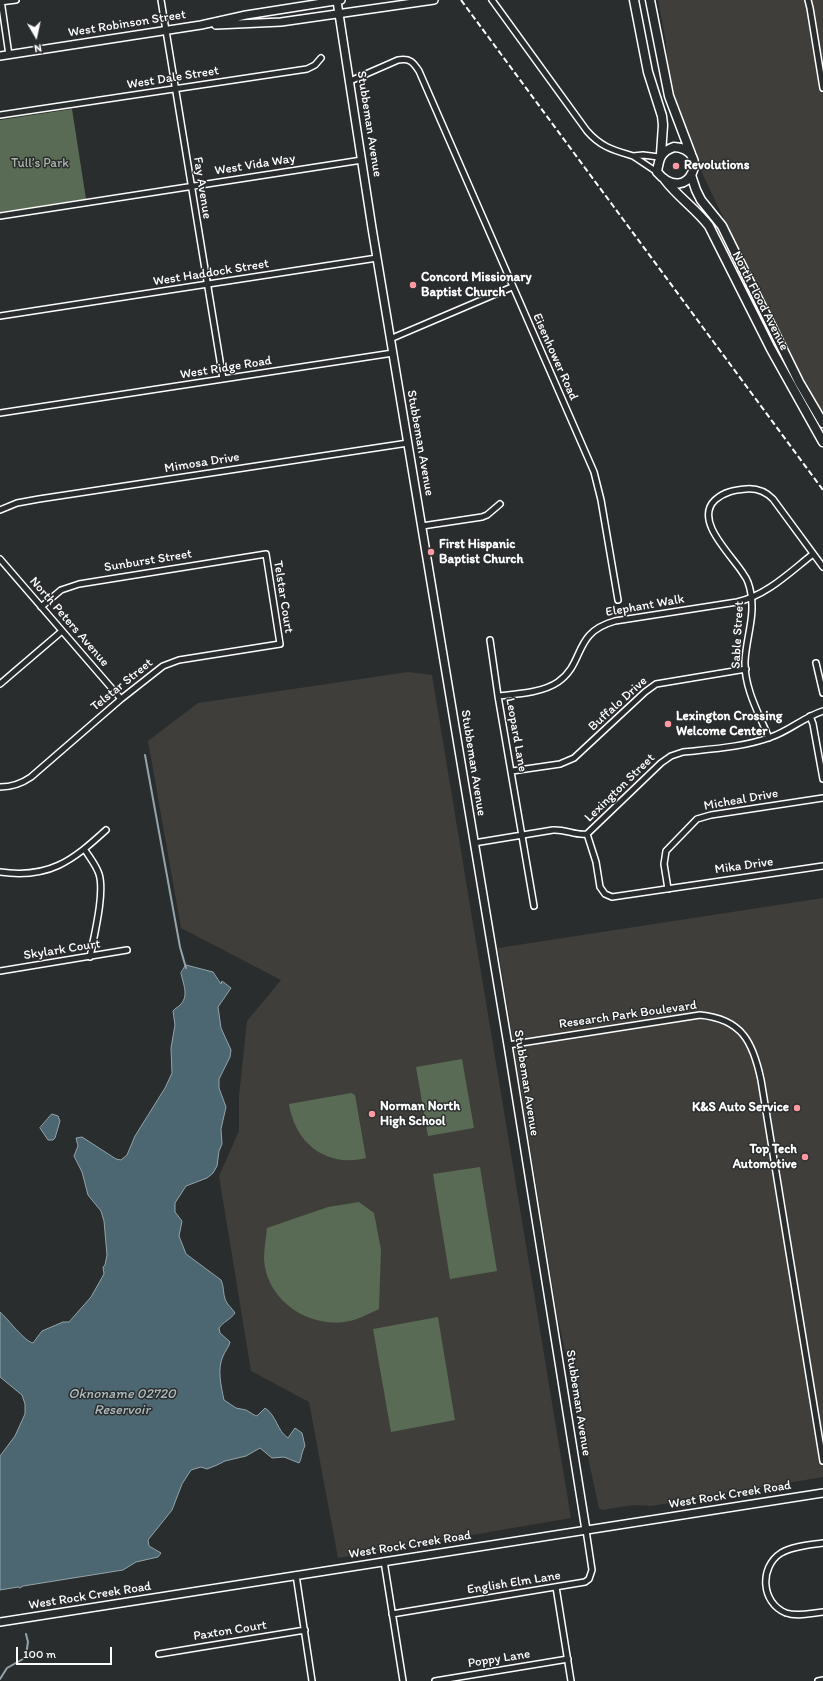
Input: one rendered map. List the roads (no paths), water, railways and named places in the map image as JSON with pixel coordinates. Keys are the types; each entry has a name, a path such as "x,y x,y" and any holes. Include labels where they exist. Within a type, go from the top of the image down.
{"main road":[{"path":"634,0 648,72 662,116 663,125 657,172 665,180 673,184 679,184 684,182 691,175 694,166 691,154 669,96 650,0"},
{"path":"660,156 668,149 674,147 680,148 691,154"},
{"name":"North Flood Avenue","path":"691,175 701,200 722,226 799,382 823,424"},
{"name":"North Flood Avenue","path":"665,180 672,190 699,213 709,226 771,349 823,442"}],"street":[{"path":"9,55 1,2 16,0"},
{"name":"Fay Avenue","path":"161,0 190,186 223,379"},
{"name":"West Robinson Street","path":"0,56 201,25 246,15 339,0"},
{"name":"Stubbeman Avenue","path":"339,0 339,14 390,339 508,1044 586,1530"},
{"name":"West Robinson Street","path":"201,25 275,23 434,0"},
{"path":"492,0 587,131 597,142 610,149 633,156 657,172"},
{"path":"808,0 823,88"},
{"path":"810,8 811,0"},
{"name":"West Dale Street","path":"0,115 307,69 315,65 321,58"},
{"name":"Eisenhower Road","path":"350,81 398,60 411,60 416,67 597,480 618,600"},
{"path":"633,156 660,156"},
{"name":"West Vida Way","path":"0,216 362,160"},
{"name":"West Haddock Street","path":"0,316 377,258"},
{"path":"390,339 512,286"},
{"name":"West Ridge Road","path":"0,413 393,353"},
{"name":"Mimosa Drive","path":"0,510 17,503 39,498 408,442"},
{"name":"Sable Street","path":"769,738 756,708 746,670 746,651 752,616 752,598 747,579 715,534 709,522 708,512 710,507 721,495 733,490 749,488 765,492 773,499 823,567"},
{"path":"422,526 482,517 488,515 500,504"},
{"name":"Sunburst Street","path":"41,607 60,590 79,584 266,554"},
{"name":"Telstar Court","path":"266,554 280,644"},
{"name":"Elephant Walk","path":"498,696 542,689 558,682 571,667 587,637 602,625 615,621 737,602 752,598 766,590 813,554"},
{"name":"North Peters Avenue","path":"1,562 121,699"},
{"path":"0,684 62,631"},
{"name":"Leopard Lane","path":"490,640 498,696 534,906"},
{"name":"Telstar Street","path":"0,787 15,786 26,781 153,673 174,661 280,644"},
{"path":"816,663 823,693"},
{"name":"Buffalo Drive","path":"512,771 560,764 574,758 645,692 656,684 746,670"},
{"name":"Lexington Street","path":"474,843 560,829 580,834 587,834 661,763 671,756 683,752 753,742 769,738 787,731 810,716 823,711"},
{"path":"810,716 813,724 823,780"},
{"name":"Micheal Drive","path":"668,889 664,854 669,846 697,819 711,815 823,798"},
{"path":"0,872 29,873 48,870 67,862 85,850 106,830"},
{"name":"Mika Drive","path":"587,834 596,862 600,887 605,894 616,897 823,866"},
{"path":"85,850 96,868 101,882 100,898 90,956"},
{"name":"Skylark Court","path":"0,971 127,950"},
{"name":"Research Park Boulevard","path":"508,1044 700,1015 723,1019 736,1027 745,1036 756,1057 761,1080 823,1461"},
{"name":"West Rock Creek Road","path":"0,1622 823,1493"},
{"name":"English Elm Lane","path":"392,1614 581,1583 589,1579 592,1570 586,1530"},
{"path":"823,1543 781,1553 772,1561 766,1572 767,1593 774,1604 785,1612 799,1615 823,1612"},
{"path":"384,1561 402,1681"},
{"path":"296,1575 312,1681"},
{"path":"556,1587 571,1681"},
{"name":"Paxton Court","path":"159,1654 305,1630"},
{"name":"Poppy Lane","path":"435,1681 568,1659"},
{"path":"818,1681 823,1680"}],"water":[{"name":"Oknoname 02720 Reservoir","path":"186,965 213,972 221,984 222,981 231,988 218,1007 221,1028 231,1050 230,1057 219,1079 219,1088 226,1107 221,1129 222,1144 219,1151 217,1166 213,1173 207,1178 186,1186 175,1203 175,1212 182,1221 179,1236 186,1254 221,1280 224,1297 228,1305 235,1313 219,1328 220,1333 230,1342 220,1366 220,1378 224,1400 236,1408 246,1410 256,1416 265,1408 272,1415 284,1435 288,1438 295,1428 302,1433 305,1446 299,1463 284,1457 272,1458 260,1448 246,1456 225,1461 207,1469 201,1467 191,1470 182,1484 172,1510 148,1540 149,1546 161,1553 158,1557 136,1562 123,1570 23,1586 20,1588 0,1590 0,1456 15,1436 25,1414 25,1404 22,1395 0,1377 0,1312 25,1338 33,1343 42,1331 63,1322 69,1322 91,1297 104,1274 103,1267 105,1265 107,1255 104,1221 101,1211 88,1195 82,1172 74,1156 78,1146 76,1138 82,1137 116,1159 121,1160 127,1155 135,1136 165,1088 172,1073 171,1048 175,1025 173,1011 181,1004 185,997 185,989 181,973"},
{"path":"52,1114 58,1116 60,1121 55,1138 53,1140 48,1140 40,1128"}],"waterway":[{"path":"145,755 180,947 186,968"},
{"path":"0,1679 7,1668 23,1659 26,1655 28,1642 26,1634"}],"railway":[{"path":"461,0 823,490"}],"place":[{"name":"Revolutions","path":"676,166"},
{"name":"Concord Missionary Baptist Church","path":"413,285"},
{"name":"First Hispanic Baptist Church","path":"431,552"},
{"name":"Lexington Crossing Welcome Center","path":"668,724"},
{"name":"K&S Auto Service","path":"797,1108"},
{"name":"Norman North High School","path":"372,1114"},
{"name":"Top Tech Automotive","path":"805,1157"}],"park label":[{"name":"Tull’s Park","path":"40,164"}]}
